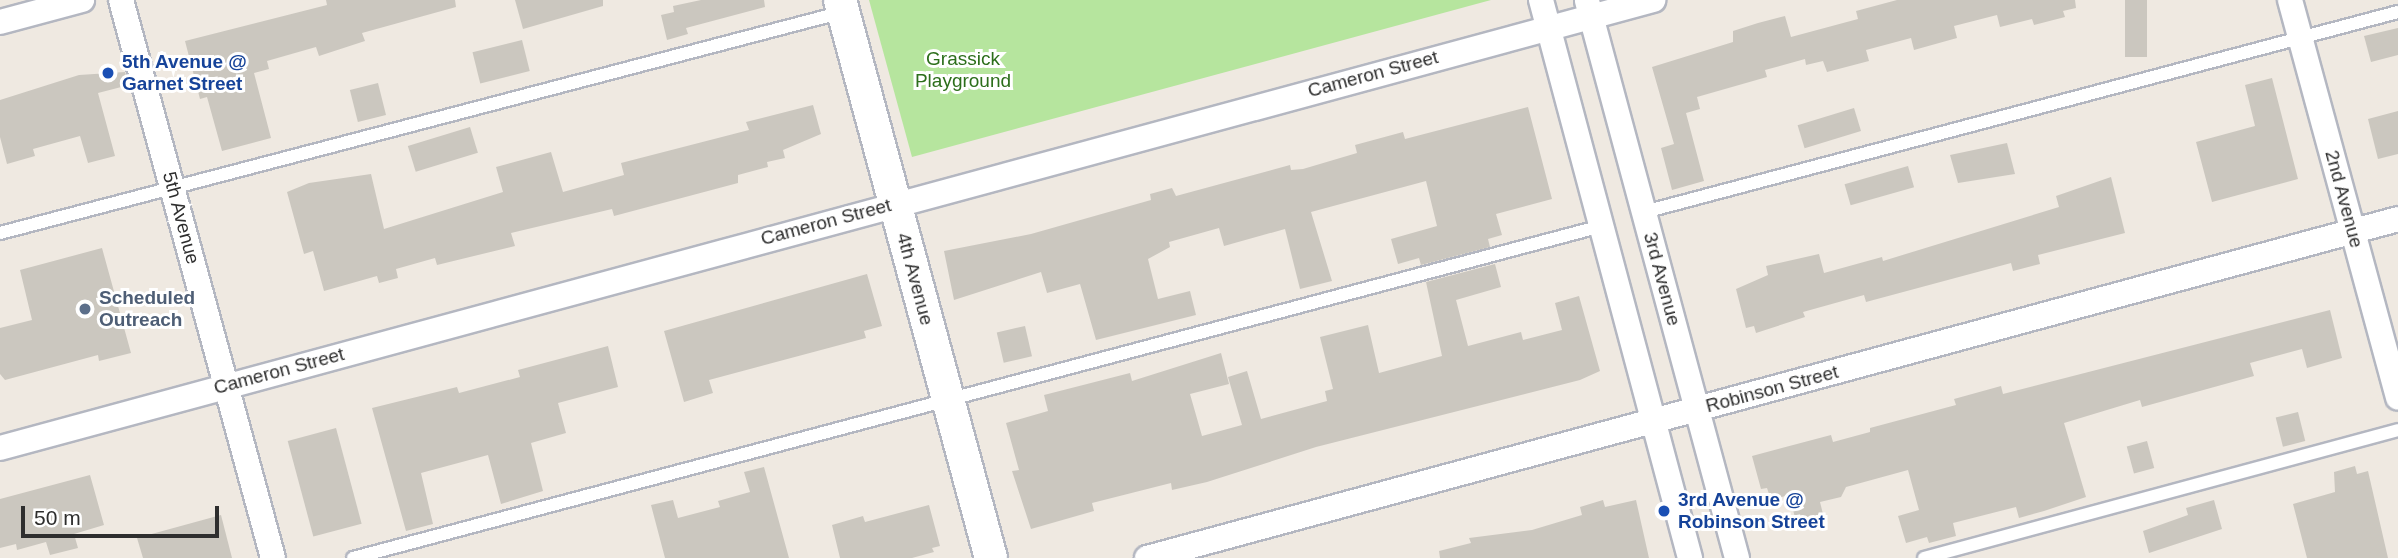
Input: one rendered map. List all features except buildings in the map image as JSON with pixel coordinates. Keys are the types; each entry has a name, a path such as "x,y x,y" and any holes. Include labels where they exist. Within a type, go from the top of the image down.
{"street":[{"path":"0,22 82,0"},
{"name":"5th Avenue","path":"121,0 273,558"},
{"path":"1541,0 1690,558"},
{"name":"Cameron Street","path":"0,448 1548,27 1589,8 1653,0"},
{"name":"2nd Avenue","path":"2290,0 2398,398"},
{"name":"4th Avenue","path":"842,6 991,558"},
{"name":"3rd Avenue","path":"1589,8 1737,558"},
{"name":"Robinson Street","path":"1147,558 2398,219"}],"lane":[{"path":"0,233 842,6"},
{"path":"1644,212 2398,12"},
{"path":"353,558 949,402 1601,226"},
{"path":"1924,558 2398,430"}],"green space":[{"name":"Grassick Playground","path":"869,0 1491,0 912,157"}],"place":[{"name":"5th Avenue @ Garnet Street","path":"108,73"},
{"name":"Scheduled Outreach","path":"85,309"},
{"name":"3rd Avenue @ Robinson Street","path":"1664,511"}]}
